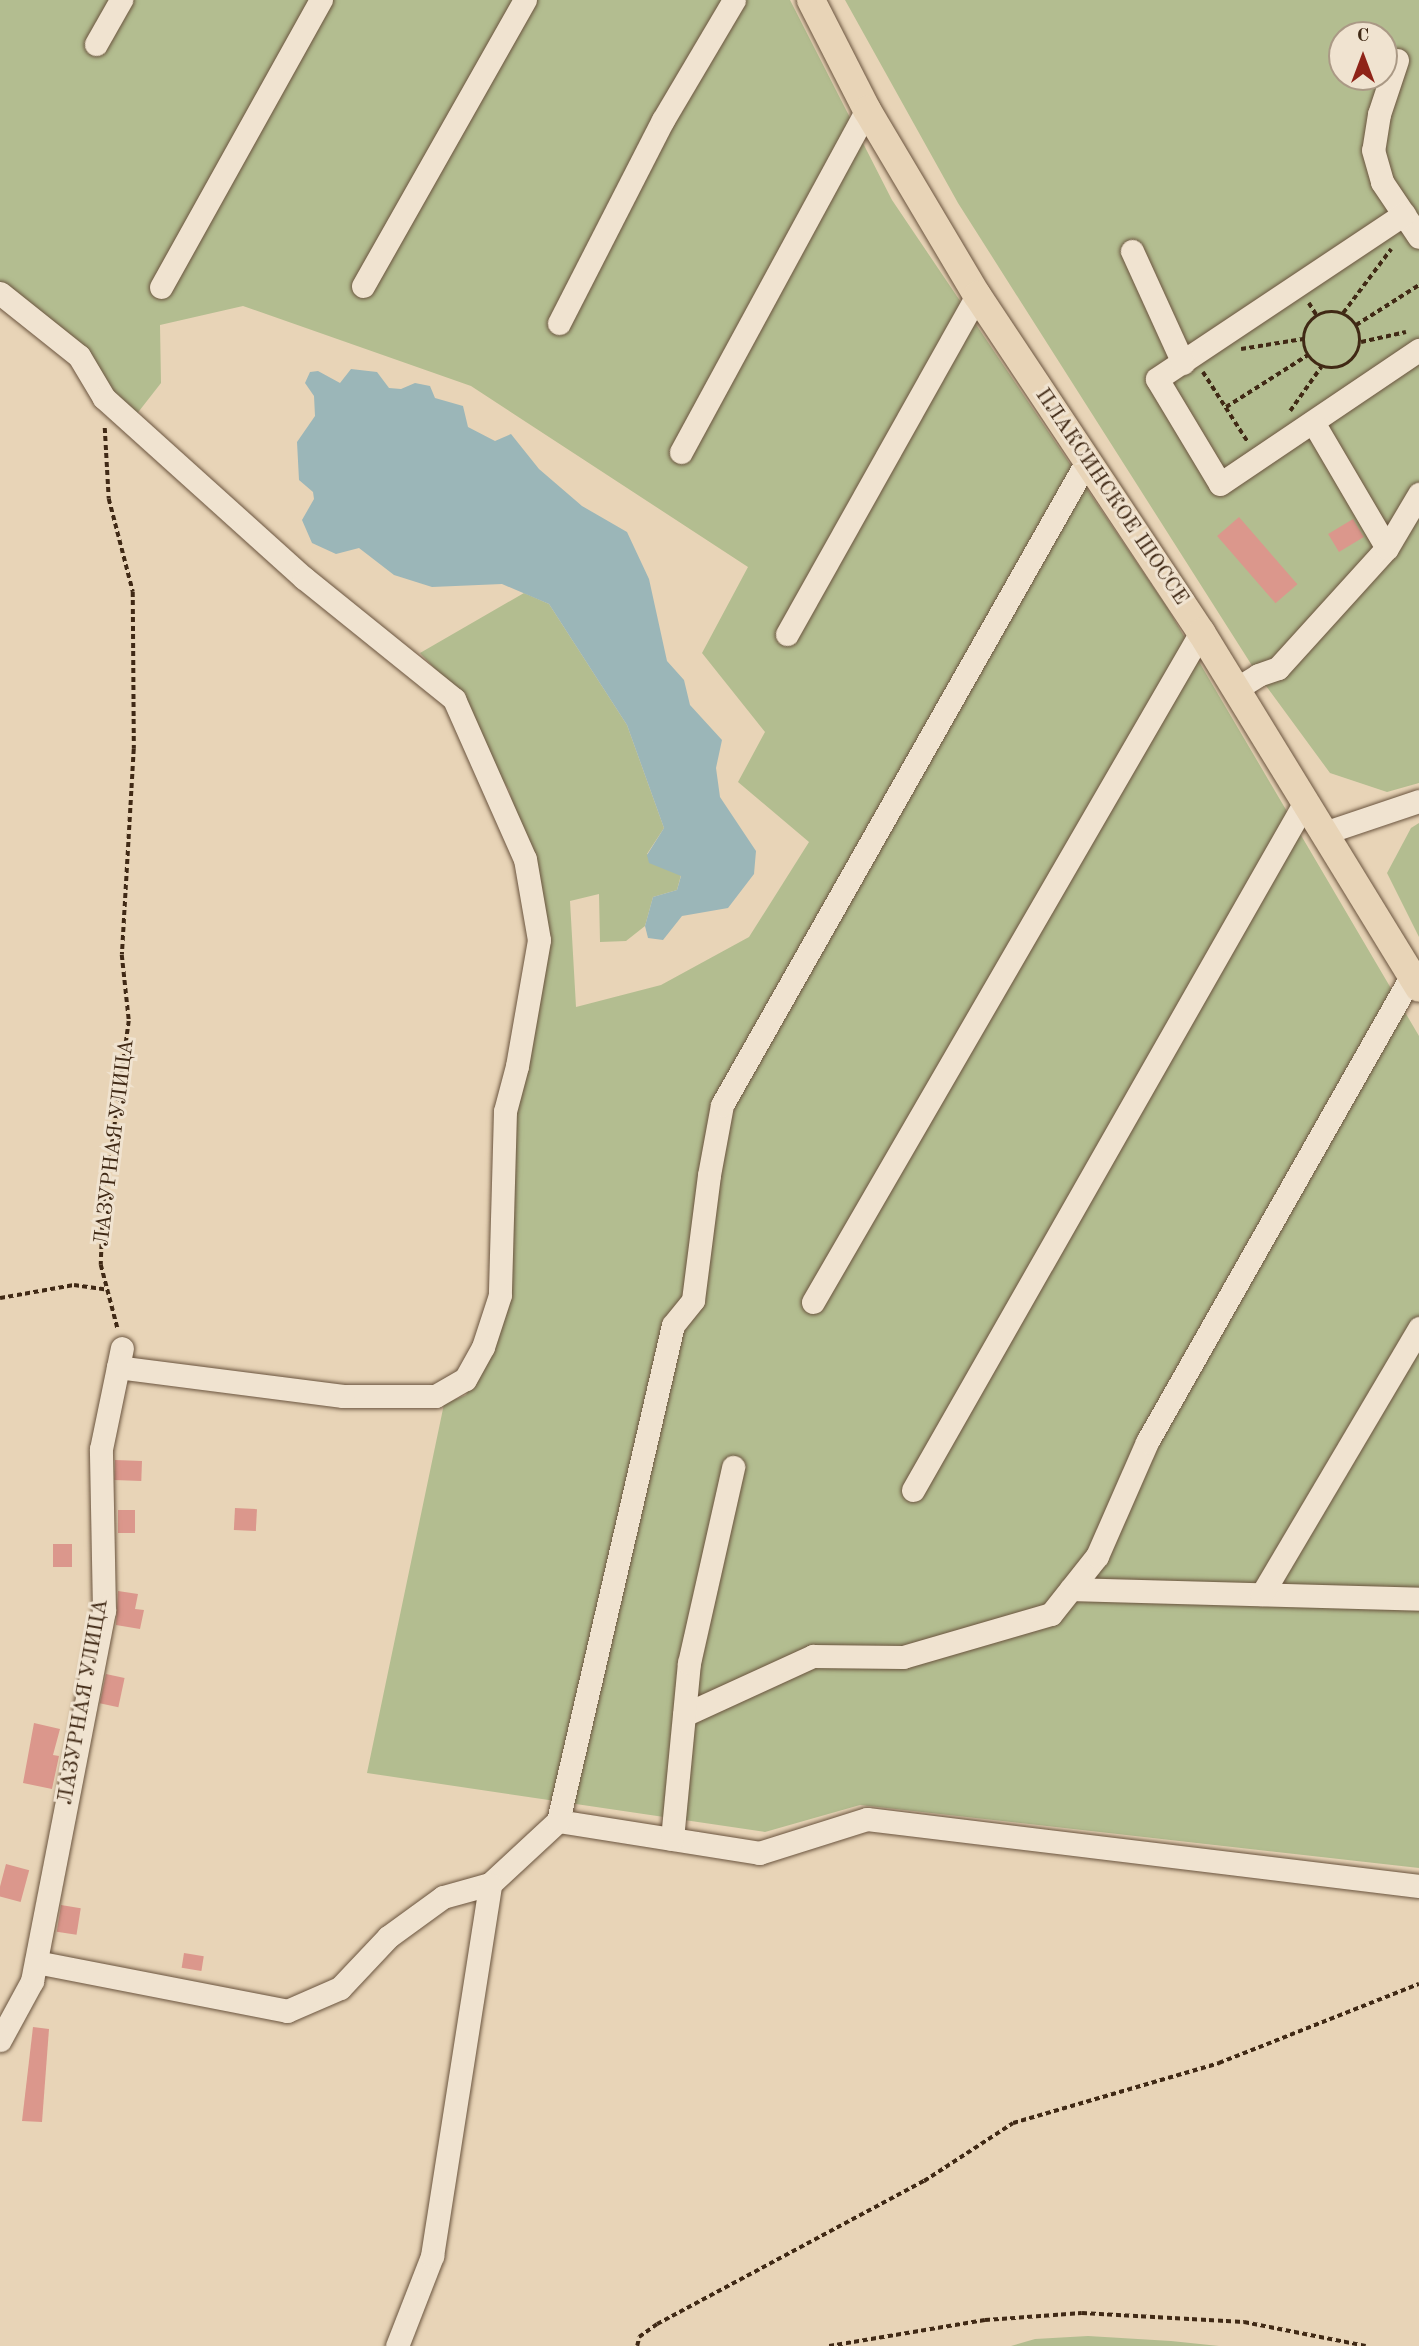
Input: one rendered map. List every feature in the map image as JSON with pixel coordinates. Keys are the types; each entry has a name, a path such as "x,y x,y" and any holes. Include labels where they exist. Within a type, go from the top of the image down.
{"main road":[{"name":"ПЛАКСИНСКОЕ ШОССЕ","path":"811,0 867,110 977,295 1201,632 1415,982"}],"street":[{"path":"96,44 121,0"},
{"path":"161,287 321,0"},
{"path":"363,286 525,0"},
{"path":"559,323 663,120 734,0"},
{"path":"1387,91 1379,114 1373,150 1381,182 1419,237"},
{"path":"681,452 867,110"},
{"path":"1404,214 1191,365 1157,379 1220,484 1313,422 1413,341"},
{"path":"1132,251 1191,365"},
{"path":"0,293 79,356 103,398 304,578 454,699 525,859 539,940 517,1066 505,1111 500,1295 483,1347 465,1379 435,1396 343,1396 120,1358"},
{"path":"787,634 977,295"},
{"path":"1313,422 1387,548"},
{"path":"36,1962 287,2011 340,1988 388,1937 443,1897 490,1884 558,1821 673,1325 693,1300 709,1175 722,1105 1087,461"},
{"path":"1236,690 1258,676 1278,668 1387,548 1419,494"},
{"path":"813,1302 1201,632"},
{"path":"1324,833 1419,801"},
{"path":"913,1490 1305,802"},
{"path":"684,1715 813,1656 904,1657 1051,1614 1097,1556 1147,1442 1415,982"},
{"path":"1262,1594 1419,1328"},
{"name":"ЛАЗУРНАЯ УЛИЦА","path":"0,2040 32,1981 104,1611 102,1449 120,1358"},
{"path":"672,1839 689,1663 733,1467"},
{"path":"1071,1589 1419,1599"},
{"path":"558,1821 759,1853 867,1819 1419,1886"},
{"path":"397,2346 432,2256 490,1884"}],"path":[{"path":"1343,314 1396,242 1385,249"},
{"path":"1356,325 1419,285"},
{"path":"1307,299 1317,316"},
{"path":"1325,313 1343,314 1356,325 1361,342 1354,359 1339,368 1321,367 1308,355 1304,338 1310,322 1325,313"},
{"path":"1236,350 1304,338"},
{"path":"1361,342 1413,341"},
{"path":"1226,407 1308,355"},
{"path":"1191,365 1226,407 1252,447"},
{"path":"1289,411 1321,367"},
{"name":"ЛАЗУРНАЯ УЛИЦА","path":"103,398 109,499 133,592 134,749 122,955 129,1021 103,1210 102,1265 120,1358"},
{"path":"0,1298 74,1285 108,1290"},
{"path":"637,2346 639,2337 657,2324 924,2181 1013,2123 1219,2063 1419,1984"},
{"path":"829,2346 985,2320 1082,2312 1244,2322 1366,2346"}],"green space":[{"path":"0,0 790,0 892,200 1168,609 1419,1036 1419,1868 860,1805 765,1832 367,1773 444,1404 466,1395 511,1300 511,1133 543,921 509,790 486,754 462,697 420,653 524,593 549,604 627,725 664,828 647,854 681,875 677,890 653,897 645,926 626,941 600,942 599,894 570,901 576,1007 661,985 749,937 809,842 738,782 765,732 702,653 748,567 471,386 243,306 160,325 161,383 136,415 0,284"},
{"path":"845,0 1419,0 1419,783 1387,792 1330,773 1258,675 958,203"},
{"path":"1419,823 1419,937 1387,873 1411,828"},
{"path":"1088,2336 1219,2346 1011,2346 1035,2339"}],"water":[{"path":"351,369 377,372 389,388 401,389 415,383 430,386 435,398 463,406 468,427 495,441 511,434 539,469 582,506 627,532 649,579 667,661 684,680 690,705 722,740 716,768 720,797 756,851 754,874 728,908 682,916 663,940 648,938 645,926 653,897 677,890 681,876 649,863 647,855 664,828 627,725 549,604 502,584 432,587 394,575 359,548 336,554 312,543 302,520 314,499 313,492 299,480 297,442 315,416 314,396 305,383 310,372 318,371 340,383"}],"building":[{"path":"1239,517 1297,584 1276,603 1217,536"},
{"path":"1353,519 1364,537 1339,552 1328,534"},
{"path":"115,1460 142,1461 141,1481 114,1480"},
{"path":"235,1508 257,1509 256,1531 234,1530"},
{"path":"118,1510 135,1510 135,1533 118,1533"},
{"path":"53,1544 72,1544 72,1567 53,1567"},
{"path":"118,1591 138,1594 135,1609 144,1610 140,1629 116,1625"},
{"path":"106,1674 125,1678 118,1707 100,1703"},
{"path":"34,1723 60,1729 53,1755 59,1756 52,1789 23,1783"},
{"path":"6,1864 29,1870 21,1902 0,1897"},
{"path":"61,1905 81,1908 77,1935 57,1932"},
{"path":"184,1953 204,1956 201,1971 182,1968"},
{"path":"33,2027 49,2029 42,2122 22,2121"}]}
